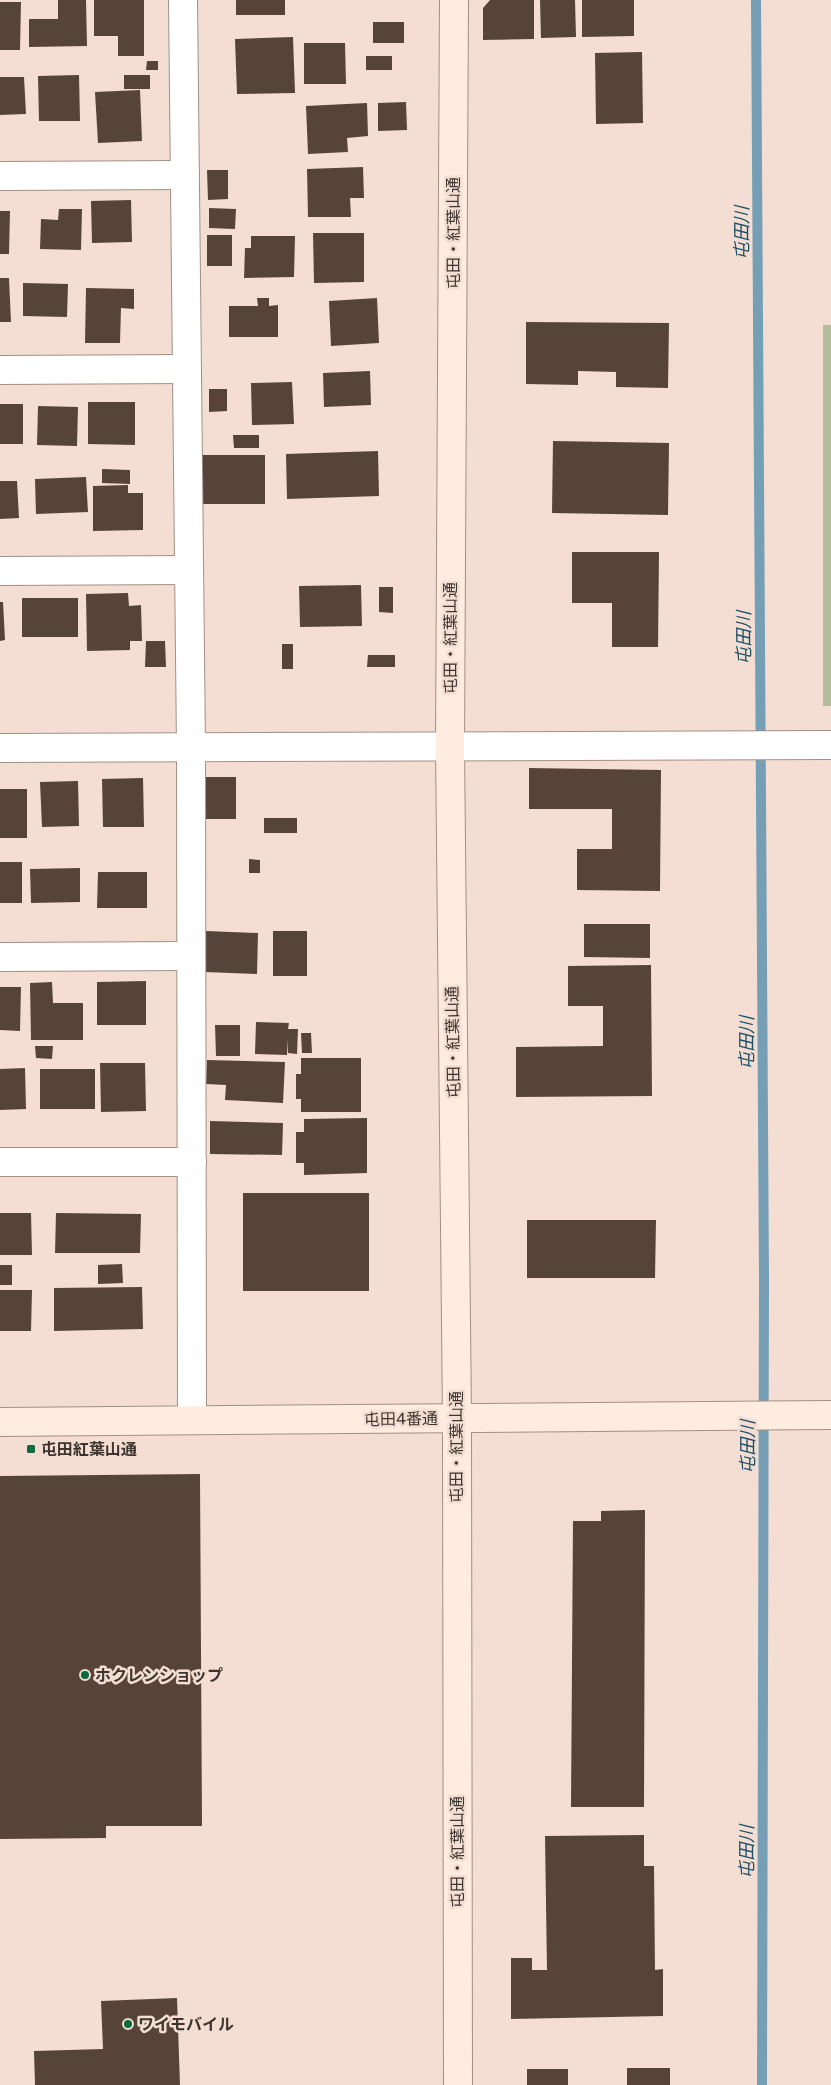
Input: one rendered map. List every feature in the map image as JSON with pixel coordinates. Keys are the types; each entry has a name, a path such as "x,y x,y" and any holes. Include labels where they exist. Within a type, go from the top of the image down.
{"street":[{"path":"183,0 191,748 192,1420"},
{"name":"屯田・紅葉山通","path":"454,0 450,747 456,1418 458,2085"},
{"path":"0,176 185,175"},
{"path":"0,370 187,369"},
{"path":"0,571 189,570"},
{"path":"0,748 821,745"},
{"path":"0,957 191,956"},
{"path":"0,1162 192,1162"},
{"name":"屯田4番通","path":"0,1422 830,1415"}],"green space":[{"path":"823,325 831,325 831,706 823,706"}],"building":[{"path":"58,0 86,0 87,46 29,47 29,19 58,19"},
{"path":"94,0 144,0 144,56 118,56 118,36 94,36"},
{"path":"236,0 285,0 285,15 236,15"},
{"path":"490,0 534,0 534,39 483,40 483,8"},
{"path":"540,0 575,0 576,37 541,38"},
{"path":"582,0 634,0 634,36 582,37"},
{"path":"0,2 21,2 20,50 0,50"},
{"path":"373,22 404,22 404,43 373,43"},
{"path":"293,37 295,93 237,94 235,39"},
{"path":"304,43 345,43 346,84 304,84"},
{"path":"642,52 643,123 596,124 595,53"},
{"path":"366,56 392,56 392,70 366,70"},
{"path":"147,61 158,61 158,70 146,70"},
{"path":"79,75 80,121 39,121 38,76"},
{"path":"124,75 150,75 150,89 124,89"},
{"path":"0,77 24,77 26,114 0,115"},
{"path":"140,90 142,141 98,143 95,92"},
{"path":"406,102 407,130 378,131 378,103"},
{"path":"367,103 368,136 347,138 348,152 308,154 306,106"},
{"path":"363,167 364,198 350,198 351,217 308,217 307,169"},
{"path":"207,170 228,170 228,199 208,200"},
{"path":"131,200 132,242 92,243 91,201"},
{"path":"209,208 236,209 235,229 209,228"},
{"path":"59,209 82,209 81,250 40,249 41,219 58,220"},
{"path":"0,211 10,211 9,254 0,254"},
{"path":"313,233 364,233 364,282 314,283"},
{"path":"207,235 232,235 232,266 207,266"},
{"path":"251,236 295,236 294,277 244,278 245,248 251,248"},
{"path":"0,278 9,278 11,322 0,322"},
{"path":"23,283 68,284 67,317 23,316"},
{"path":"86,288 134,289 134,309 121,308 120,343 85,343"},
{"path":"257,298 269,298 269,306 278,305 278,337 229,337 229,306 258,306"},
{"path":"377,298 379,343 331,346 329,301"},
{"path":"526,322 669,323 668,388 616,387 616,372 578,371 578,385 526,384"},
{"path":"370,371 371,405 324,407 323,373"},
{"path":"292,382 294,424 252,425 251,383"},
{"path":"209,389 227,389 227,411 209,412"},
{"path":"88,402 135,402 135,445 88,444"},
{"path":"0,404 23,404 23,444 0,444"},
{"path":"38,406 78,407 77,446 37,445"},
{"path":"233,435 259,435 259,448 234,448"},
{"path":"553,441 669,443 668,515 552,513"},
{"path":"378,451 379,496 287,499 286,454"},
{"path":"202,455 265,455 265,504 201,504"},
{"path":"102,469 130,470 130,484 102,483"},
{"path":"86,477 88,512 36,514 35,479"},
{"path":"0,481 17,481 19,518 0,519"},
{"path":"128,485 128,493 143,493 143,530 93,531 93,486"},
{"path":"572,552 659,552 658,647 612,647 612,603 572,603"},
{"path":"361,585 362,626 300,627 299,586"},
{"path":"379,587 393,587 393,613 379,612"},
{"path":"128,593 129,606 141,605 142,641 130,641 130,650 87,651 86,594"},
{"path":"22,598 78,598 78,637 22,637"},
{"path":"0,602 3,602 5,640 0,641"},
{"path":"146,641 165,641 166,667 145,667"},
{"path":"282,644 293,644 293,669 282,669"},
{"path":"368,655 395,655 395,667 367,667"},
{"path":"529,768 661,770 660,891 577,890 577,849 612,849 612,809 529,809"},
{"path":"206,777 236,777 236,819 206,819"},
{"path":"143,778 144,827 103,827 102,779"},
{"path":"78,781 79,826 42,827 40,782"},
{"path":"0,789 27,789 27,838 0,838"},
{"path":"264,818 297,818 297,833 264,833"},
{"path":"249,859 260,860 260,873 249,873"},
{"path":"0,862 22,862 22,903 0,903"},
{"path":"80,868 80,902 31,903 30,869"},
{"path":"98,872 147,872 147,908 97,908"},
{"path":"584,924 650,924 650,958 584,957"},
{"path":"206,931 258,933 257,974 205,972"},
{"path":"273,931 307,931 307,976 273,976"},
{"path":"651,965 652,1096 516,1097 516,1047 603,1046 603,1006 568,1006 568,966"},
{"path":"146,981 146,1025 97,1025 97,982"},
{"path":"52,982 53,1003 83,1003 83,1040 31,1040 30,983"},
{"path":"0,987 21,987 20,1031 0,1030"},
{"path":"256,1022 289,1023 288,1029 298,1029 297,1054 288,1053 288,1039 287,1055 255,1054"},
{"path":"215,1025 240,1025 240,1056 216,1056"},
{"path":"301,1033 311,1033 312,1053 302,1053"},
{"path":"35,1046 53,1046 52,1059 36,1058"},
{"path":"301,1058 361,1058 361,1112 301,1112 301,1099 296,1099 296,1074 301,1074"},
{"path":"207,1060 285,1062 283,1103 225,1100 226,1085 206,1084"},
{"path":"100,1063 145,1063 146,1111 101,1112"},
{"path":"25,1068 26,1109 0,1110 0,1069"},
{"path":"40,1069 95,1069 95,1109 40,1109"},
{"path":"367,1118 367,1173 304,1175 304,1163 296,1163 296,1132 304,1132 304,1119"},
{"path":"210,1121 283,1123 282,1155 210,1154"},
{"path":"243,1193 369,1193 369,1291 243,1291"},
{"path":"0,1213 31,1213 32,1255 0,1255"},
{"path":"56,1213 141,1214 140,1253 55,1253"},
{"path":"527,1220 656,1220 655,1278 527,1278"},
{"path":"122,1264 123,1283 98,1284 98,1265"},
{"path":"0,1265 12,1265 12,1285 0,1285"},
{"path":"142,1287 143,1329 54,1331 54,1288"},
{"path":"0,1290 32,1290 31,1331 0,1331"},
{"path":"200,1474 202,1826 106,1826 106,1838 0,1839 0,1476"},
{"path":"645,1510 644,1807 571,1807 573,1521 601,1521 601,1511"},
{"path":"644,1835 644,1866 654,1866 655,1970 663,1969 663,2016 511,2019 511,1958 532,1958 532,1970 547,1970 545,1836"},
{"path":"177,1998 180,2085 35,2085 34,2051 103,2049 101,2001"},
{"path":"627,2068 670,2068 670,2085 627,2085"},
{"path":"527,2069 568,2069 568,2085 527,2085"}],"waterway":[{"name":"屯田川","path":"756,0 764,1280 762,2085"}],"place":[{"name":"屯田紅葉山通","path":"31,1449"},
{"name":"ホクレンショップ","path":"85,1675"},
{"name":"ワイモバイル","path":"128,2024"}]}
